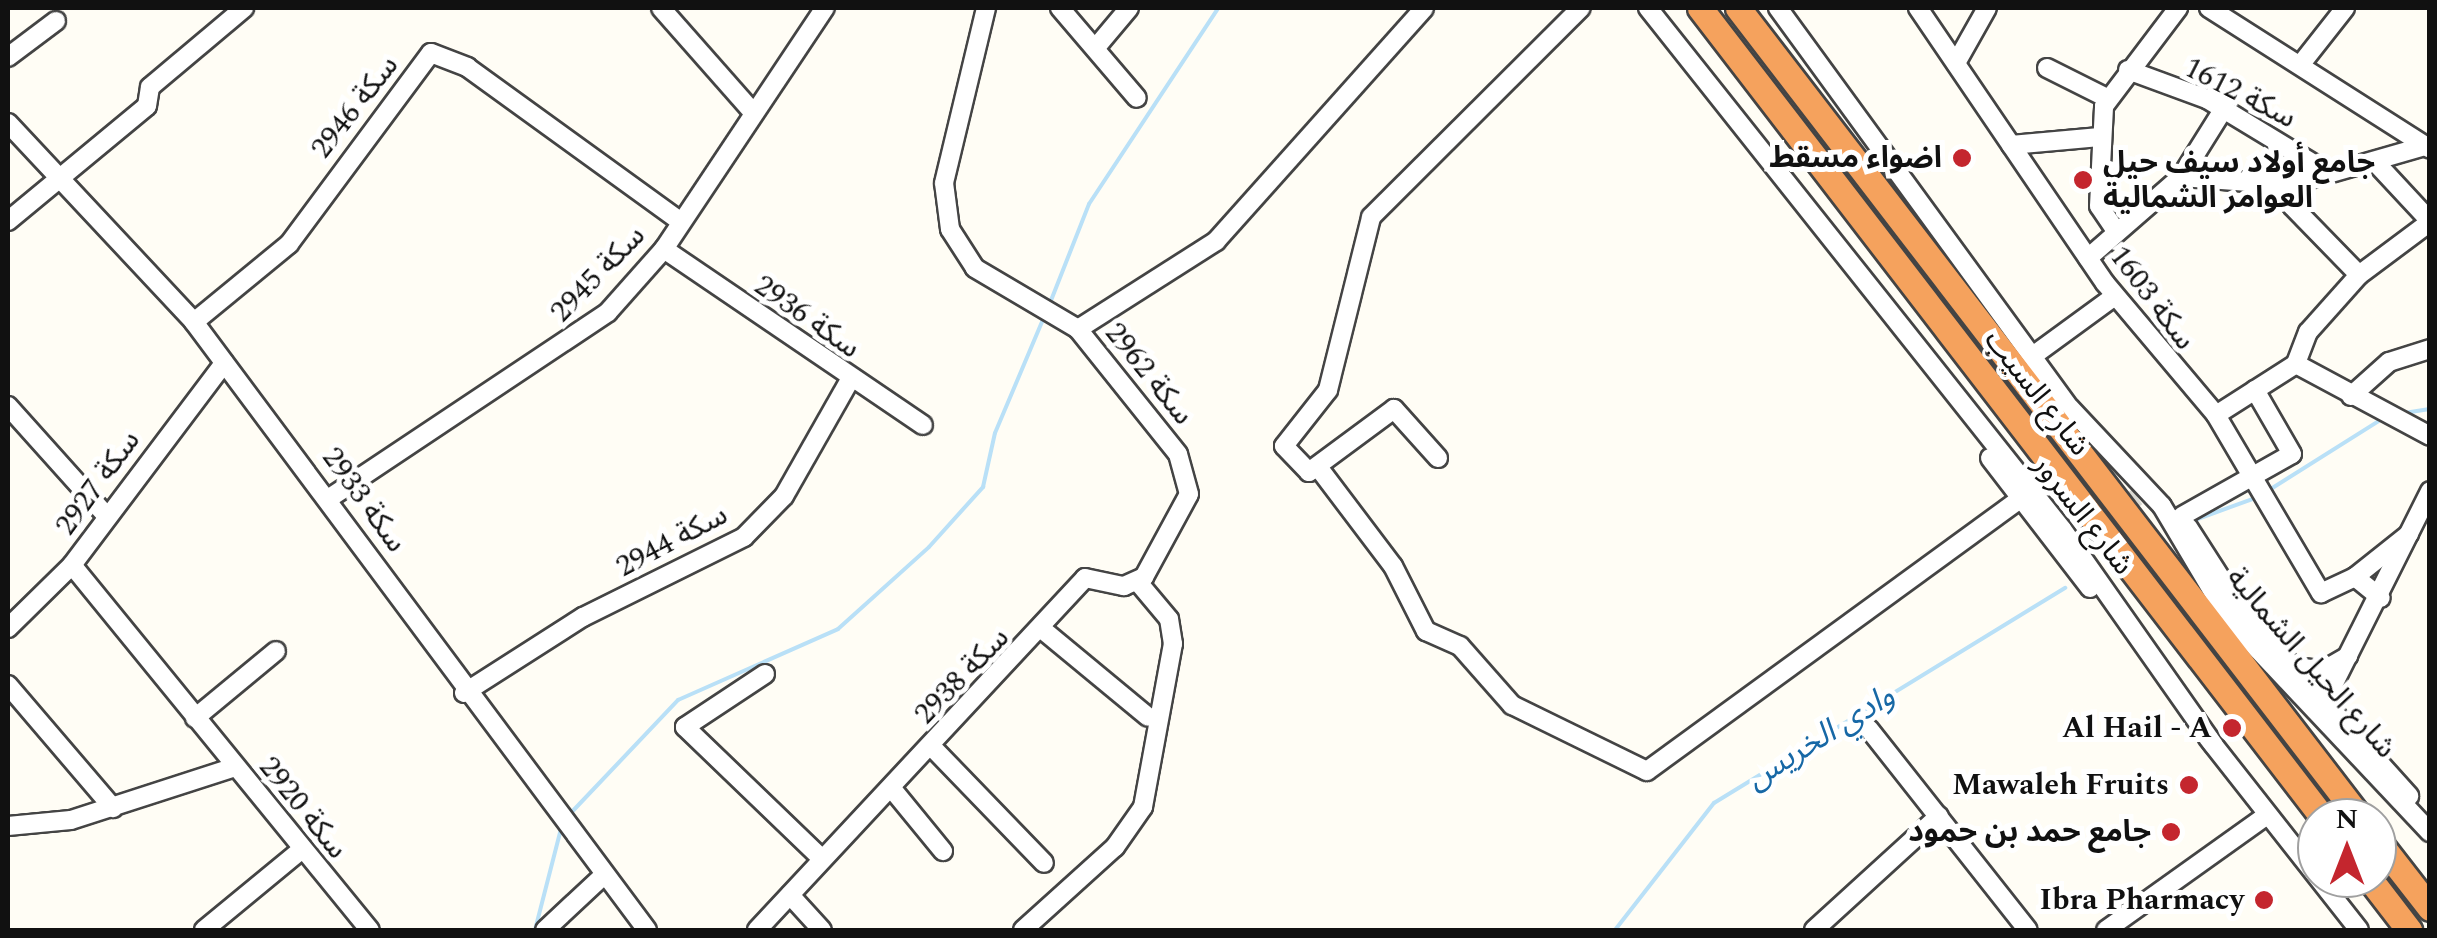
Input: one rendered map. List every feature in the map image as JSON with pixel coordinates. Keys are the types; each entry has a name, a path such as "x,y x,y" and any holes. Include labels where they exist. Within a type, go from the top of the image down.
{"highway":[{"name":"شارع السيب","path":"1700,8 2307,798"},
{"name":"شارع السيب","path":"1738,8 2345,798"},
{"path":"2397,866 2430,908"},
{"path":"2375,898 2399,930"},
{"path":"2384,898 2409,930"}],"street":[{"path":"8,221 244,8"},
{"path":"660,8 750,110"},
{"name":"سكة 2945","path":"331,497 580,337 664,249 750,110 825,8"},
{"name":"سكة 2962","path":"986,8 944,183 950,229 984,275 1078,329 1178,454 1190,484 1138,582"},
{"path":"1060,8 1098,45 1136,98"},
{"path":"1098,45 1129,8"},
{"path":"1078,329 1216,241 1424,8"},
{"path":"1438,458 1394,409 1318,466 1298,468 1285,440 1328,390 1370,218 1581,8"},
{"name":"شارع السرور","path":"1648,8 1933,374 2077,548 2214,745 2359,930"},
{"name":"شارع الحيل الشمالية","path":"1778,8 2052,381 2150,493 2218,605 2320,710 2360,742 2430,819"},
{"name":"سكة 1603","path":"1918,8 2115,296 2216,415 2249,482 2320,592 2355,577"},
{"path":"1956,63 1987,8"},
{"path":"2116,231 2098,206 2100,137 2107,98 2178,8"},
{"path":"2210,8 2301,64 2344,102 2427,147"},
{"path":"2301,64 2345,8"},
{"path":"8,57 56,21"},
{"name":"سكة 2946","path":"194,322 288,244 431,53 467,67 681,222"},
{"path":"2047,68 2107,98"},
{"name":"سكة 1612","path":"2128,70 2223,110 2324,170"},
{"path":"2088,258 2181,177 2223,110"},
{"name":"سكة 2933","path":"8,123 57,180 194,322 331,497 464,692 647,930"},
{"path":"2011,145 2100,137"},
{"path":"2181,177 2289,185 2324,170 2378,164 2427,147"},
{"path":"2216,415 2296,364 2308,332 2359,275 2428,224 2378,164"},
{"path":"2289,185 2292,206 2359,275"},
{"name":"سكة 2936","path":"664,249 850,380 923,425"},
{"path":"2034,355 2115,296"},
{"path":"2350,396 2389,362 2430,349"},
{"name":"سكة 2927","path":"8,628 72,565 105,514 224,363"},
{"path":"2296,364 2430,436"},
{"name":"شارع السرور","path":"1933,374 2020,499 2077,548"},
{"name":"سكة 2944","path":"464,692 584,617 744,537 784,496 850,380"},
{"path":"2182,516 2249,482 2292,451 2255,390"},
{"path":"8,406 105,514"},
{"path":"1318,466 1393,566 1426,631 1460,646 1512,705 1646,770 2020,499"},
{"path":"2320,710 2359,645 2430,492"},
{"name":"شارع الحيل الشمالية","path":"2150,493 2182,516 2363,765 2430,832"},
{"path":"2381,598 2355,577 2411,533"},
{"name":"سكة 2920","path":"72,565 370,930"},
{"name":"سكة 2938","path":"757,930 1043,630 1085,578 1138,582"},
{"path":"1022,930 1116,848 1143,807 1173,644 1169,619 1138,582"},
{"path":"1043,630 1148,718"},
{"path":"2290,666 2333,668 2359,645"},
{"path":"195,718 276,650"},
{"path":"2347,665 2342,700 2360,742"},
{"path":"765,674 685,727 822,859"},
{"path":"8,685 113,808"},
{"path":"1868,729 2028,930"},
{"path":"932,747 1044,863"},
{"path":"2363,765 2386,771"},
{"path":"8,826 113,808 234,767"},
{"path":"893,790 943,851"},
{"path":"2106,930 2267,815"},
{"path":"1814,930 1939,816"},
{"path":"204,930 302,850"},
{"path":"546,930 604,875"},
{"path":"790,895 822,930"}],"waterway":[{"path":"1050,303 1089,204 1218,8"},
{"path":"568,816 678,700 838,629 929,547 983,487 995,433 1044,317"},
{"name":"وادي الخريس","path":"2404,413 2430,409"},
{"name":"وادي الخريس","path":"2266,492 2385,417"},
{"name":"وادي الخريس","path":"2192,521 2258,497"},
{"name":"وادي الخريس","path":"1615,930 1714,803 2065,588"},
{"path":"535,930 561,829"}],"tunnel":[{"path":"2085,534 2137,497"}],"place":[{"name":"اضواء مسقط","path":"1962,158"},
{"name":"جامع أولاد سيف حيل العوامر الشمالية","path":"2083,180"},
{"name":"Al Hail - A","path":"2232,728"},
{"name":"Mawaleh Fruits","path":"2189,785"},
{"name":"جامع حمد بن حمود","path":"2171,832"},
{"name":"Ibra Pharmacy","path":"2264,900"}]}
